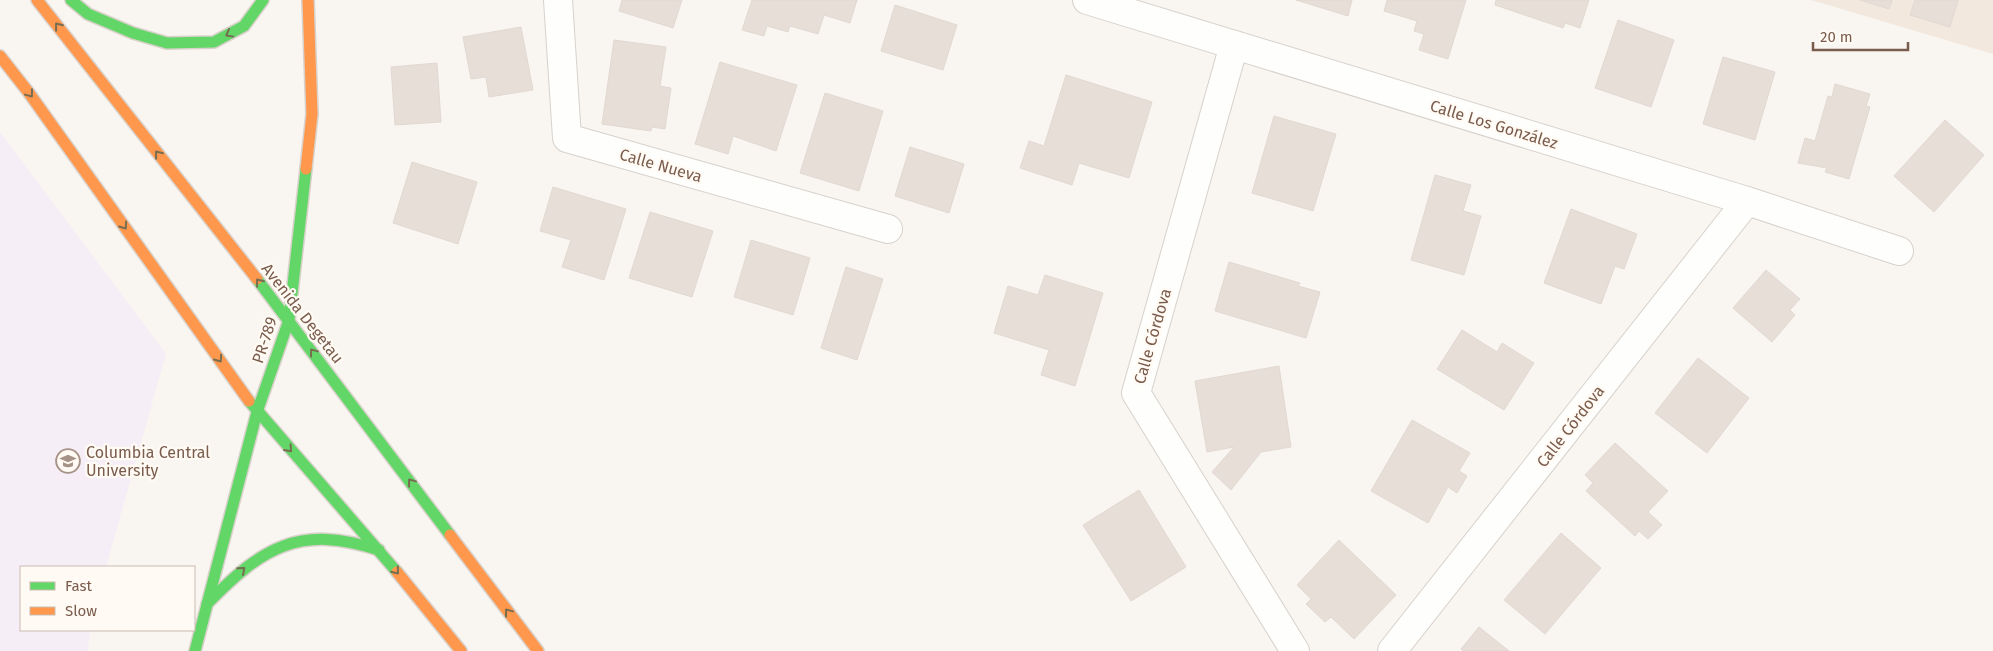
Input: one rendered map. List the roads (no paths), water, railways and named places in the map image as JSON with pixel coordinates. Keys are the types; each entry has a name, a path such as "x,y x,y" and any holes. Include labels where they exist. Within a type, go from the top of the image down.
{"main road":[{"name":"Avenida Degetau","path":"37,0 289,320 538,651"},
{"path":"71,0 88,14 133,33 167,43 214,42 244,26 262,0"},
{"name":"PR-789","path":"195,651 257,412 289,320 312,114 308,0"},
{"path":"0,56 29,93 257,412 379,550 461,651"},
{"path":"207,604 250,564 281,544 314,538 342,540 379,550"}],"street":[{"name":"Calle Nueva","path":"558,0 567,138 888,229"},
{"name":"Calle Los González","path":"1086,0 1747,201 1900,251"},
{"name":"Calle Córdova","path":"1234,44 1136,393 1295,651"},
{"name":"Calle Córdova","path":"1392,651 1747,201"}],"place":[{"name":"Columbia Central University","path":"68,461"}]}
